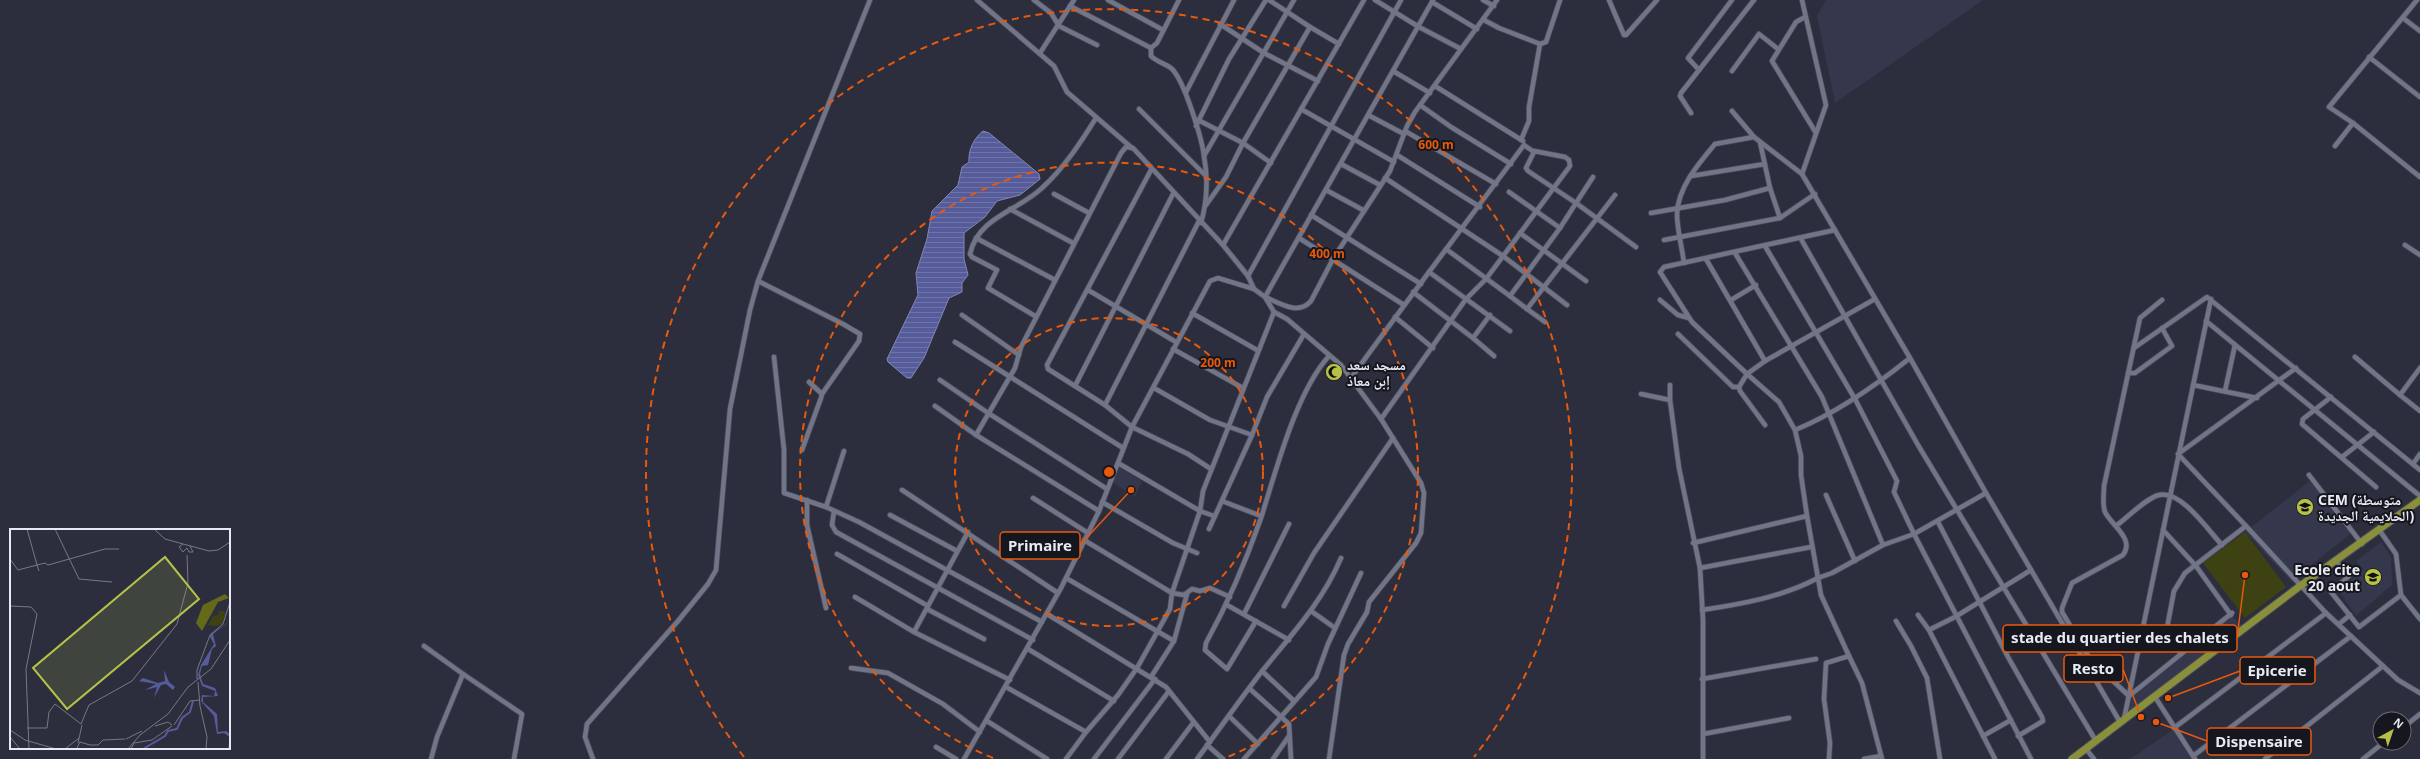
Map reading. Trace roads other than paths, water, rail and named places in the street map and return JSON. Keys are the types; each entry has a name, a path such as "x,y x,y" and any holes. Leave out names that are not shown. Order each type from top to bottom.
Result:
{"main road":[{"path":"2072,759 2300,586 2337,562 2420,500"}],"street":[{"path":"593,759 585,737 587,724 678,621 708,584 716,570 730,409 750,310 758,281 870,0"},
{"path":"977,0 1054,66 1067,92 1132,148 1173,194 1223,244 1248,276 1254,289"},
{"path":"1034,0 1051,13 1059,26 1097,45"},
{"path":"1040,53 1059,26 1074,0"},
{"path":"1108,0 1163,30"},
{"path":"1151,48 1157,43 1179,0"},
{"path":"1186,92 1220,24 1234,0"},
{"path":"1196,126 1228,58 1266,0"},
{"path":"1269,0 1310,28 1339,44"},
{"path":"1204,156 1294,0"},
{"path":"1374,0 1419,27 1461,49"},
{"path":"1248,276 1401,0"},
{"path":"1483,0 1494,6"},
{"path":"965,758 1028,649 1066,578 1099,510 1132,427 1154,388 1172,349 1210,281 1214,278 1254,289 1265,297 1290,308 1307,305 1363,210 1385,178 1394,162 1405,132 1420,105 1484,20 1497,0"},
{"path":"1484,20 1499,28 1540,44 1546,42 1560,0"},
{"path":"1609,0 1618,23 1626,35 1658,0"},
{"path":"1699,70 1688,58 1732,0"},
{"path":"1691,113 1680,95 1754,0"},
{"path":"1802,0 1826,105 1802,174"},
{"path":"2417,0 2329,107 2353,123 2420,177"},
{"path":"1223,244 1272,163 1362,1"},
{"path":"1265,297 1419,27 1432,1 1477,29"},
{"path":"1070,6 1151,48"},
{"path":"1805,17 1796,22 1772,58 1774,64 1816,134"},
{"path":"2403,18 2420,31"},
{"path":"1220,24 1264,53 1318,81"},
{"path":"1105,405 1200,222 1206,205 1226,177 1243,143 1310,28"},
{"path":"1732,71 1760,34 1778,49"},
{"path":"1522,140 1529,121 1529,107 1540,44"},
{"path":"1151,48 1151,56 1157,62 1171,68 1186,92 1204,156 1206,205"},
{"path":"2370,57 2420,97"},
{"path":"1393,71 1430,93"},
{"path":"1381,418 1466,300 1486,279 1570,166 1569,160 1565,157 1534,151 1522,140 1435,86"},
{"path":"1420,105 1451,127 1511,164"},
{"path":"1139,109 1205,175"},
{"path":"1301,109 1394,162"},
{"path":"1732,111 1754,137 1802,174 1836,230 1874,299 1910,358 2031,570 2122,720"},
{"path":"1368,114 1405,132 1496,184"},
{"path":"1036,316 988,288 997,270 970,254 976,238 996,217 1043,187 1076,149 1096,118"},
{"path":"1198,120 1218,132 1243,143 1272,163"},
{"path":"2335,146 2353,123"},
{"path":"1684,263 1680,238 1678,208 1691,176 1715,144 1754,137"},
{"path":"1760,142 1770,188 1780,218"},
{"path":"1351,378 1413,292 1480,207 1526,145"},
{"path":"976,435 1015,368 1036,316 1121,153 1126,147 1132,148"},
{"path":"1534,151 1534,156 1526,169 1555,187 1636,247"},
{"path":"1397,155 1480,207"},
{"path":"1341,164 1380,185"},
{"path":"1691,176 1765,164"},
{"path":"1151,170 1047,365 1051,371 1105,405 1132,427 1188,454 1211,469"},
{"path":"1510,296 1560,228 1593,177"},
{"path":"1385,178 1503,256 1567,305"},
{"path":"1651,212 1725,200 1770,188"},
{"path":"1326,190 1363,210"},
{"path":"1509,192 1560,228"},
{"path":"1054,194 1089,213"},
{"path":"1075,386 1173,194"},
{"path":"1664,240 1780,218 1814,194"},
{"path":"1527,308 1563,264 1615,195"},
{"path":"1010,209 1073,243"},
{"path":"1312,214 1420,284"},
{"path":"1836,230 1801,239 1664,267 1660,272 1689,318 1747,374 1779,402 1788,414 1795,430 1801,456 1801,475 1811,547 1821,595 1862,683 1881,757 1864,759"},
{"path":"1520,233 1586,281"},
{"path":"976,238 1055,280"},
{"path":"1298,238 1334,259 1404,305"},
{"path":"1801,239 1883,379 1918,445 2096,742"},
{"path":"2405,244 2420,255"},
{"path":"1765,246 1817,332 1855,399 1897,482 1894,492 1914,534 1955,617 2031,759"},
{"path":"1446,250 1545,322"},
{"path":"1735,253 1792,345 1829,413 1883,545"},
{"path":"1706,259 1765,361"},
{"path":"1430,272 1510,331"},
{"path":"758,281 860,334 859,342 822,394 802,450"},
{"path":"1731,300 1756,285"},
{"path":"1088,290 1176,342"},
{"path":"1413,292 1452,321 1494,356"},
{"path":"1265,297 1274,312 1287,319 1341,365 1381,418 1421,483 1424,493 1421,533 1416,543 1369,602 1359,627 1348,644 1344,655 1328,759"},
{"path":"2134,348 2203,298 2211,299 2420,470"},
{"path":"1739,387 1747,374 1765,361 1874,299"},
{"path":"2122,720 2129,696 2139,649 2211,299"},
{"path":"1660,300 1678,315 1689,318"},
{"path":"2129,696 2085,653 2062,612 2062,608 2072,583 2123,555 2126,551 2126,540 2105,512 2104,494 2140,318 2162,300"},
{"path":"1066,759 1086,732 1114,701 1137,668 1170,609 1172,593 1188,550 1200,511 1203,491 1227,426 1274,312"},
{"path":"1192,313 1258,350"},
{"path":"962,315 1019,355"},
{"path":"1473,338 1490,315"},
{"path":"1395,317 1432,348"},
{"path":"2206,322 2420,496"},
{"path":"2128,373 2135,373 2172,346 2162,328"},
{"path":"1209,529 1252,435 1261,410 1280,372 1304,334"},
{"path":"1678,334 1733,387 1739,387"},
{"path":"954,342 1123,448"},
{"path":"2225,392 2235,345"},
{"path":"1172,349 1243,388"},
{"path":"1256,621 1226,669 1205,648 1227,605 1261,516 1292,426 1311,382 1329,356"},
{"path":"774,357 784,450 783,490 788,495 826,507 947,570 1042,622"},
{"path":"2355,357 2420,411"},
{"path":"1795,430 1816,421 1855,399 1910,358"},
{"path":"2178,454 2257,398 2296,368"},
{"path":"2400,395 2420,368"},
{"path":"940,380 988,413 1107,489"},
{"path":"809,382 822,394"},
{"path":"1670,385 1670,400 1679,468 1693,543 1700,568 1702,610 1702,734 1704,759"},
{"path":"2193,385 2257,398"},
{"path":"1739,387 1740,391 1765,425"},
{"path":"1154,388 1210,420 1252,435"},
{"path":"1641,394 1670,400"},
{"path":"2331,397 2303,419 2302,424 2376,487"},
{"path":"935,406 976,435 1099,510"},
{"path":"2342,457 2374,432"},
{"path":"1284,606 1318,547 1393,438"},
{"path":"826,507 844,451"},
{"path":"2178,454 2326,613 2398,680 2420,693"},
{"path":"2413,464 2420,454"},
{"path":"1118,463 1200,511 1214,516"},
{"path":"2309,475 2362,544"},
{"path":"902,490 968,532 1058,593"},
{"path":"1702,610 1747,604 1794,589 1854,561 1883,545 1914,534 1938,522 1986,493"},
{"path":"2116,526 2151,499 2158,495 2170,494 2182,502 2222,545"},
{"path":"1826,495 1854,561"},
{"path":"1033,498 1088,533"},
{"path":"807,500 807,525 826,608"},
{"path":"1222,500 1261,516"},
{"path":"1102,502 1188,550 1197,553"},
{"path":"834,511 832,524 836,532 937,589 1033,640"},
{"path":"890,515 957,551"},
{"path":"1693,543 1807,516"},
{"path":"1938,522 1980,600 2008,657 2042,717 2043,721 2018,736"},
{"path":"1244,614 1289,524"},
{"path":"2139,649 2155,642 2166,633 2174,591 2185,573 2246,526"},
{"path":"2129,696 2231,614 2196,566 2163,530"},
{"path":"2380,531 2396,554 2400,594 2420,619"},
{"path":"914,632 968,532"},
{"path":"1084,540 1172,593 1187,594"},
{"path":"1700,568 1811,547"},
{"path":"837,554 984,639"},
{"path":"1197,759 1262,671 1289,640 1334,573 1341,558"},
{"path":"2337,562 2348,576 2331,592 2359,628 2400,594"},
{"path":"1929,630 1955,617 2003,585 2031,570"},
{"path":"1244,759 1316,678 1335,628 1361,573"},
{"path":"1066,578 1159,630 1174,641"},
{"path":"1094,759 1153,678 1174,641 1187,594 1192,589 1200,591 1210,588 1230,597"},
{"path":"854,597 914,632 1010,680"},
{"path":"1227,605 1289,640"},
{"path":"1310,610 1335,628"},
{"path":"2174,728 2326,613"},
{"path":"1047,614 1153,678 1169,691 1208,743 1223,759"},
{"path":"1918,615 1929,630 1994,759"},
{"path":"2339,624 2350,615"},
{"path":"1896,621 1927,678 1940,759"},
{"path":"2166,633 2181,654"},
{"path":"2155,697 2194,758 2351,636"},
{"path":"424,646 522,714 514,759"},
{"path":"1028,649 1114,701"},
{"path":"1829,759 1830,743 1824,699 1826,663 1849,656"},
{"path":"1702,679 1816,659"},
{"path":"2265,759 2383,666"},
{"path":"851,668 888,673 943,704 980,732"},
{"path":"1262,671 1294,701"},
{"path":"431,759 437,737 463,674"},
{"path":"1006,688 1086,732"},
{"path":"1250,689 1282,716 1289,724 1291,759"},
{"path":"1118,759 1169,691"},
{"path":"1229,716 1258,744"},
{"path":"1702,734 1788,718"},
{"path":"1983,736 2011,720"},
{"path":"987,721 1047,759"},
{"path":"1166,759 1193,723"},
{"path":"1273,759 1290,734"},
{"path":"936,747 956,759"},
{"path":"2086,749 2094,759"},
{"path":"2364,759 2374,751"}],"water":[{"path":"983,131 989,133 1039,174 1040,179 1020,195 997,201 985,217 964,233 964,259 968,275 962,283 962,292 949,298 924,358 911,378 907,378 888,362 887,359 918,295 916,273 927,239 932,211 958,185 962,167 969,162 972,145"}],"place":[{"name":"مسجد سعد إبن معاذ","path":"1334,372"},
{"name":"Primaire","path":"1131,490"},
{"name":"CEM (متوسطة الحلايمية الجديدة)","path":"2305,507"},
{"name":"stade du quartier des chalets","path":"2245,575"},
{"name":"Ecole cite 20 aout","path":"2373,577"},
{"name":"Epicerie","path":"2168,698"},
{"name":"Resto","path":"2141,717"},
{"name":"Dispensaire","path":"2156,722"}]}
